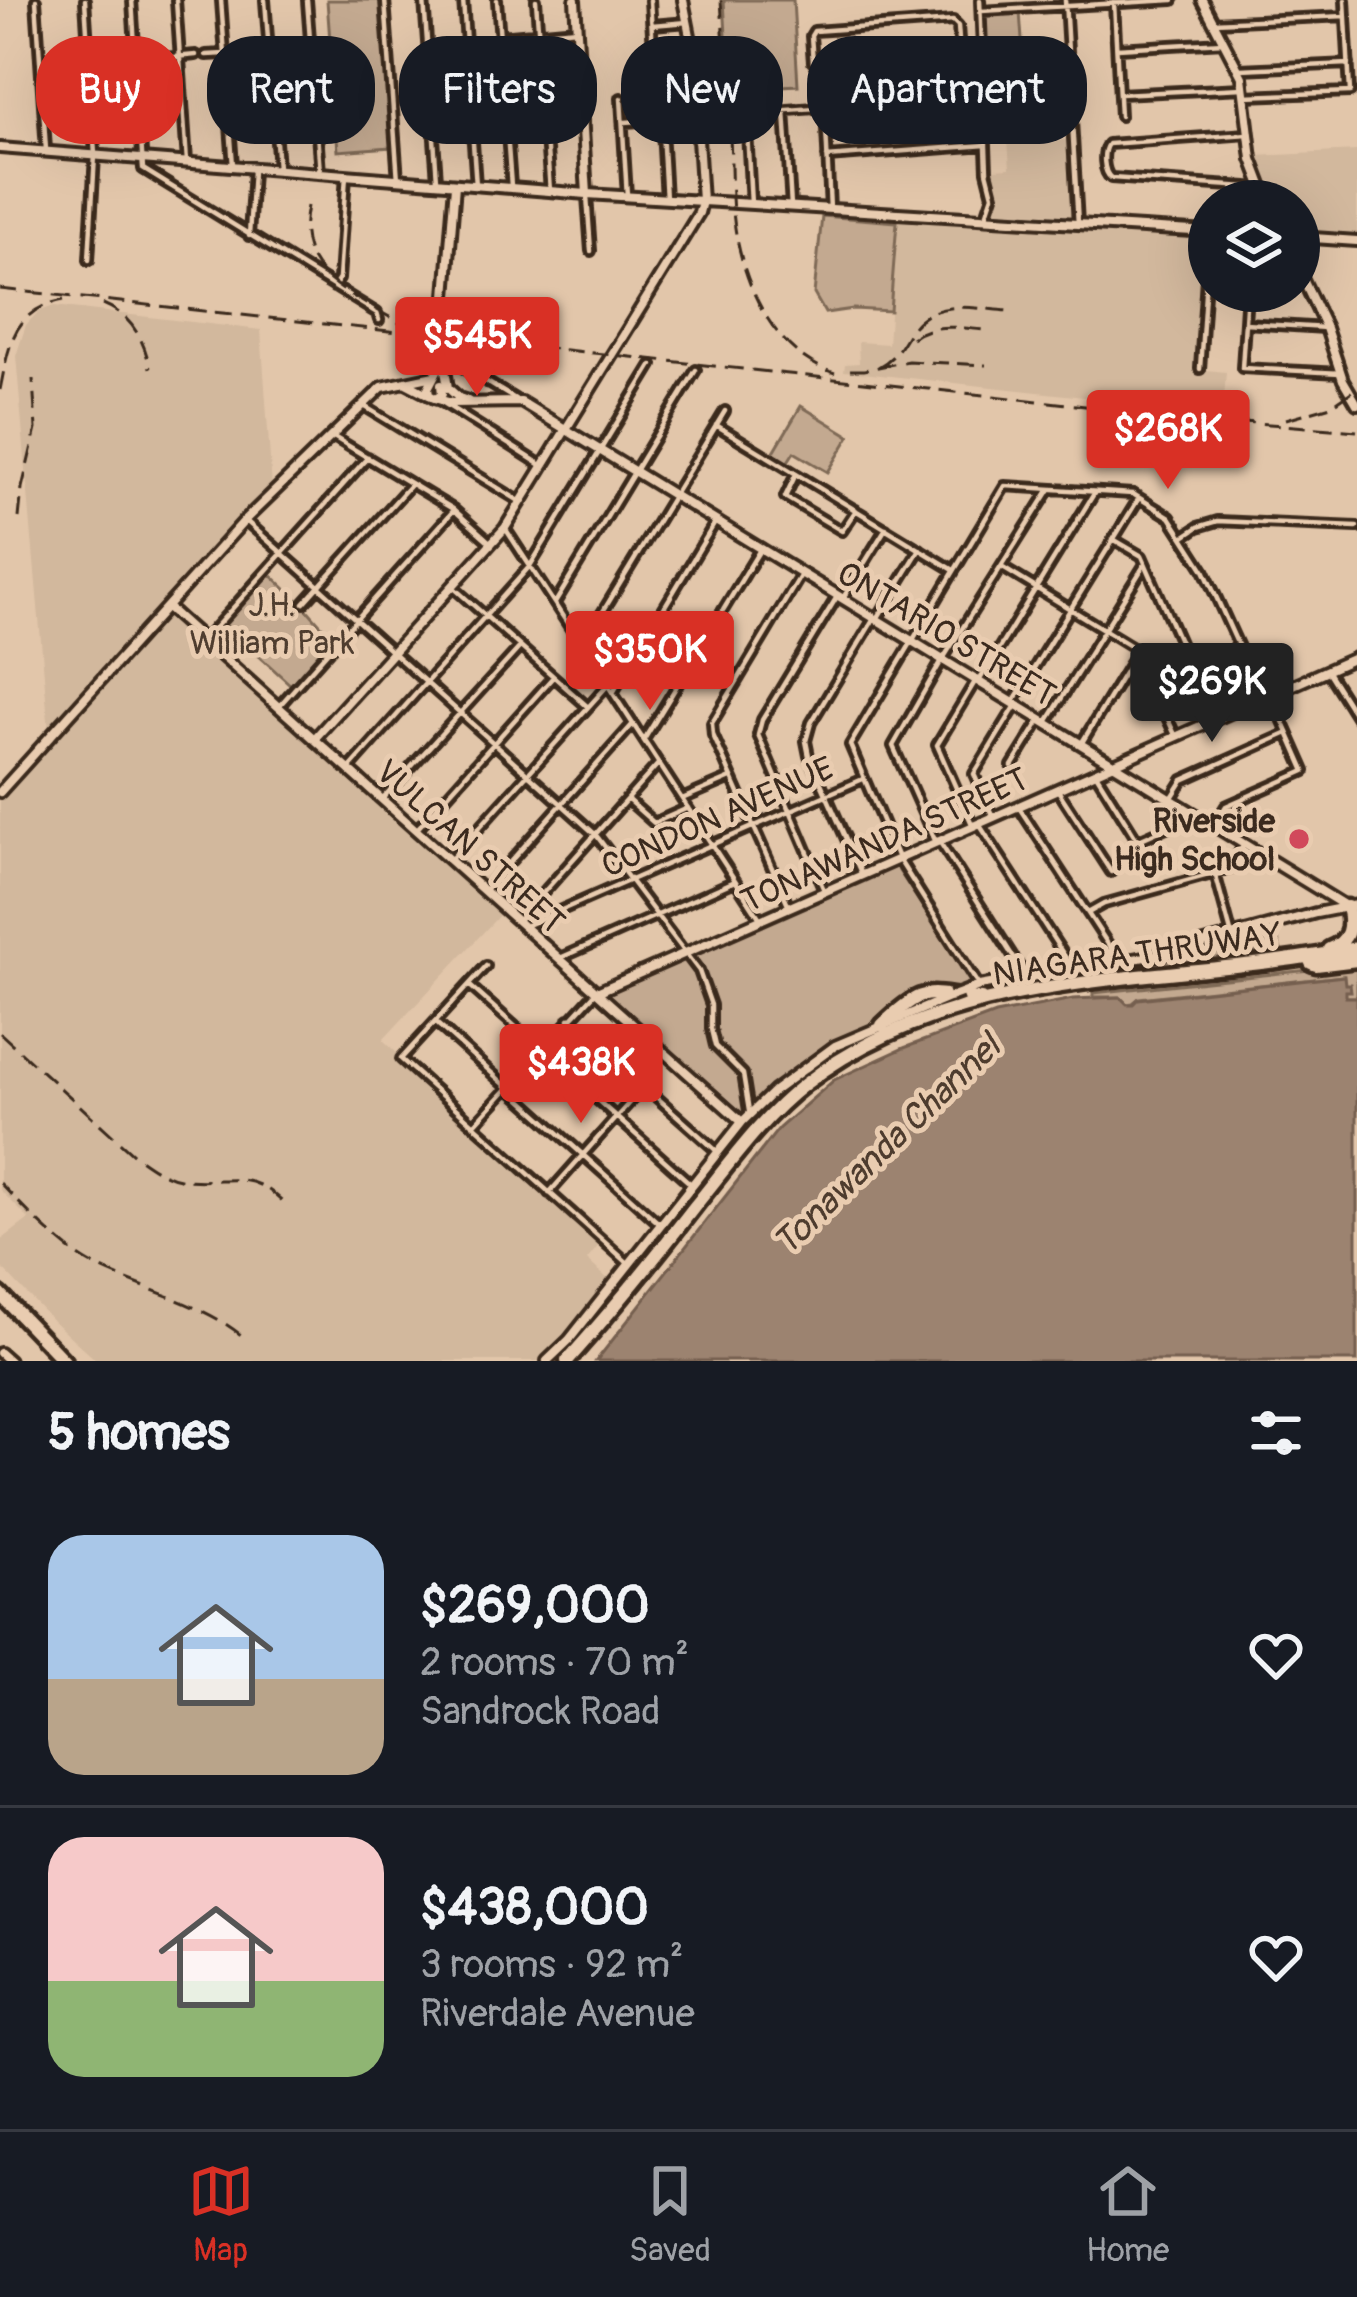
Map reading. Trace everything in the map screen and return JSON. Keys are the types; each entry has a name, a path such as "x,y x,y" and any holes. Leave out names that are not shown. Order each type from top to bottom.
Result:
{"highway":[{"path":"1255,963 1338,945 1349,931 1352,906"},
{"name":"NIAGARA THRUWAY","path":"571,1361 737,1153 803,1085 844,1058 889,1035 994,999 1063,985 1357,954"},
{"name":"NIAGARA THRUWAY","path":"571,1361 770,1125 808,1091 863,1054 935,1023 1009,1003 1357,954"},
{"path":"883,1025 921,994 994,999"},
{"path":"0,1294 64,1361"},
{"path":"0,1303 54,1361"}],"street":[{"path":"36,0 46,151"},
{"path":"86,0 88,36"},
{"path":"132,0 134,36"},
{"path":"176,0 179,36"},
{"path":"221,0 224,36"},
{"path":"266,0 268,36"},
{"path":"307,0 310,36"},
{"path":"385,0 398,180"},
{"path":"424,0 437,183"},
{"path":"463,0 476,186"},
{"path":"497,0 500,36 577,29"},
{"path":"536,0 550,191"},
{"path":"575,0 591,250"},
{"path":"650,0 653,36"},
{"path":"683,0 689,36"},
{"path":"980,0 983,36"},
{"path":"981,11 1173,0"},
{"path":"1202,0 1238,69 1259,180"},
{"path":"1119,94 1350,92 1345,0"},
{"path":"1065,3 1078,224"},
{"path":"1114,3 1120,116"},
{"path":"1214,22 1346,16"},
{"path":"952,21 957,24 960,55 818,66 813,62 811,36 816,31 952,21"},
{"path":"652,25 688,22"},
{"path":"1117,49 1224,42"},
{"path":"183,57 196,55"},
{"path":"1238,69 1349,64"},
{"path":"183,97 188,163"},
{"path":"751,204 746,113 807,109"},
{"path":"785,111 790,206"},
{"path":"1188,183 1108,176 1105,150 1108,144 1248,134"},
{"path":"89,260 94,144"},
{"path":"142,144 147,174 377,314 379,320"},
{"path":"231,144 232,166"},
{"path":"276,144 278,170"},
{"path":"318,144 320,173"},
{"path":"508,144 511,189"},
{"path":"623,144 627,196"},
{"path":"663,144 666,199"},
{"path":"315,739 506,528 690,229 702,201 699,144"},
{"path":"826,144 830,209"},
{"path":"827,157 986,145 993,195 985,219"},
{"path":"0,148 511,189 1188,231"},
{"path":"249,236 253,168"},
{"path":"334,287 346,175"},
{"path":"437,386 455,184"},
{"path":"1320,238 1357,241"},
{"path":"1200,369 1204,312"},
{"path":"1245,312 1242,368 1341,373"},
{"path":"1318,312 1357,404"},
{"path":"1245,323 1326,328"},
{"name":"ONTARIO STREET","path":"454,362 1352,906"},
{"path":"349,769 530,566 652,365"},
{"path":"555,603 696,370"},
{"path":"404,382 437,386 543,466"},
{"path":"0,792 244,520 382,387 404,382 437,386 482,403 520,402"},
{"path":"364,406 521,502"},
{"path":"582,646 725,411"},
{"path":"716,425 954,570"},
{"path":"332,436 454,511 491,543"},
{"path":"205,639 368,457"},
{"path":"796,473 784,495 812,515 842,531 856,511"},
{"path":"304,603 411,484"},
{"path":"979,986 898,859 851,753 852,739 1005,486 1132,494 1170,517 1184,537 1305,771 1226,806 1214,825"},
{"path":"1027,977 937,842 893,746 1050,489"},
{"path":"1073,969 976,825 937,745 1095,492"},
{"path":"993,817 974,774 1139,498"},
{"path":"279,706 454,511"},
{"path":"244,520 596,834 687,952 710,996 715,1046 743,1074 746,1119"},
{"path":"613,693 716,521"},
{"path":"1184,537 1217,521 1357,527"},
{"path":"506,528 760,920"},
{"path":"825,891 760,743 759,729 886,528"},
{"path":"1113,538 1142,556 1214,719"},
{"path":"644,740 761,548"},
{"path":"862,875 807,751 808,728 920,549"},
{"path":"1012,766 1145,564"},
{"path":"1002,567 1137,652 1175,737"},
{"path":"789,907 713,735 713,720 802,573"},
{"path":"452,586 587,707"},
{"name":"VULCAN STREET","path":"167,607 746,1119"},
{"path":"382,799 520,646"},
{"path":"1081,744 1137,652"},
{"name":"TONAWANDA STREET","path":"474,1125 597,992 1357,657"},
{"path":"1327,670 1357,718"},
{"path":"416,829 554,677"},
{"path":"451,860 608,685"},
{"path":"484,890 633,724"},
{"path":"1172,799 1183,780 1288,734"},
{"path":"521,924 659,764"},
{"path":"1095,772 1149,859"},
{"path":"682,799 731,778"},
{"name":"CONDON AVENUE","path":"521,924 862,778"},
{"path":"1057,788 1111,872"},
{"path":"627,799 654,823 688,808"},
{"path":"1018,806 1119,961"},
{"path":"1138,841 1182,821 1190,810"},
{"path":"1088,913 1104,904 1230,868 1244,844"},
{"path":"1215,873 1232,936"},
{"path":"560,958 735,881"},
{"path":"547,1361 746,1119 784,1082 835,1046 979,986 1168,953 1352,906"},
{"path":"486,966 400,1060 629,1264"},
{"path":"469,985 692,1185"},
{"path":"569,1019 718,1153"},
{"path":"435,1022 661,1225"},
{"path":"549,1192 644,1086"},
{"path":"0,1353 9,1361"}],"shaded area":[{"path":"1008,144 1069,144 1073,219 995,214 992,169 1010,168"},
{"path":"1357,151 1357,236 1320,233 1320,180 1265,180 1256,156"},
{"path":"897,217 1188,235 1188,312 1200,312 1196,369 1226,372 1223,412 844,371 845,364 859,363 858,342 888,344"},
{"path":"54,306 261,330 272,488 49,732 16,356 26,325 38,312"},
{"path":"167,607 505,909 383,1040 399,1055 396,1060 599,1245 587,1260 610,1281 539,1361 97,1361 0,1266 0,1241 29,1219 0,1190 0,799"}],"green space":[{"path":"327,0 380,0 391,147 338,151 337,144 375,144 375,36 330,36"},
{"path":"724,0 793,0 798,85 783,86 783,36 726,36"},
{"path":"1020,12 1022,36 986,36 985,14"},
{"path":"822,216 897,222 890,311 825,313 814,294"},
{"path":"801,406 850,436 828,472 794,452 787,463 772,455"},
{"name":"J.H. William Park","path":"269,573 334,640 292,686 224,624"},
{"path":"898,864 972,982 838,1040 777,1083 744,1115 607,996 608,991"},
{"path":"1274,927 1281,950 968,994 1168,956"},
{"path":"1357,965 1357,997 1346,997 1343,976 1139,998 1127,1004 1120,997 1093,997 1093,993"}],"water":[{"name":"Tonawanda Channel","path":"1344,976 1351,991 1346,991 1346,997 1357,997 1357,1361 596,1361 779,1128 834,1080 995,1014 1073,999 1120,997 1133,1004 1138,999"}],"railway":[{"path":"721,0 733,214 742,260 758,301 781,337 797,352 835,373"},
{"path":"307,206 308,250 317,267 345,292 414,328"},
{"path":"0,289 1206,419 1357,431"},
{"path":"0,390 10,345 23,321 64,300"},
{"path":"103,304 135,329 150,368"},
{"path":"878,367 930,313 955,307 1010,311"},
{"path":"912,338 938,328 984,330"},
{"path":"850,370 908,361 986,365"},
{"path":"19,518 36,429 33,379"},
{"path":"1286,419 1331,406 1357,388"},
{"path":"0,1033 134,1155 165,1175 251,1182 288,1206"},
{"path":"0,1183 79,1256 208,1314 241,1335"}],"place":[{"name":"Riverside High School","path":"1299,839"}]}
